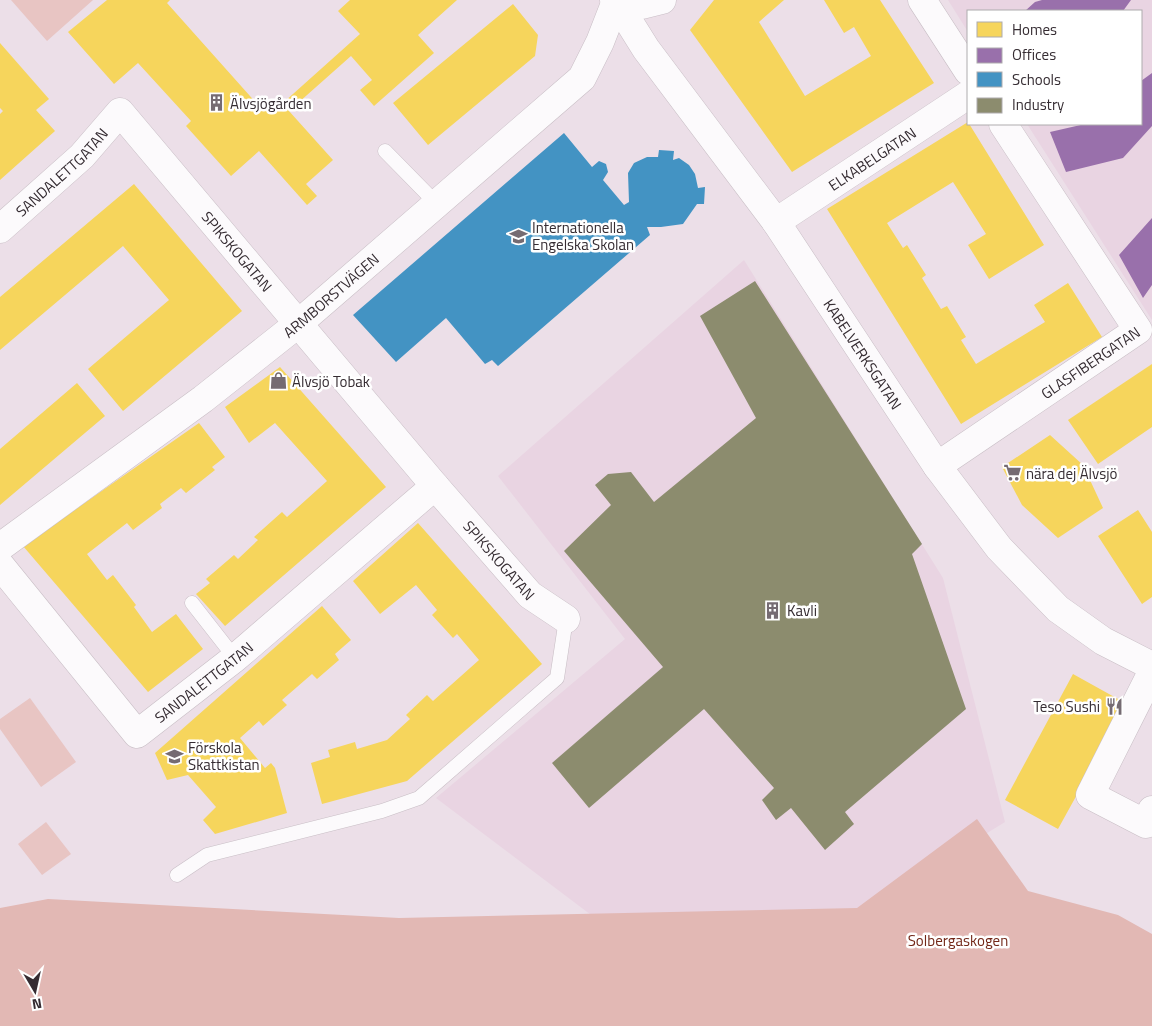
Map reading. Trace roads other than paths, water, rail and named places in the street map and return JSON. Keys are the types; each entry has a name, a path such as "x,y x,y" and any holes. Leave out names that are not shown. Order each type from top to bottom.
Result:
{"street":[{"path":"615,0 642,5 662,0"},
{"name":"ARMBORSTVÄGEN","path":"0,547 203,399 299,323 438,205 582,78 600,42 615,0"},
{"name":"KABELVERKSGATAN","path":"615,0 646,49 776,222 937,466 999,548 1058,609 1103,641 1152,666"},
{"path":"922,0 967,68"},
{"name":"ELKABELGATAN","path":"776,222 967,96"},
{"name":"SANDALETTGATAN","path":"0,229 82,156 120,112"},
{"name":"SPIKSKOGATAN","path":"120,112 435,486 530,595 566,619"},
{"name":"GLASFIBERGATAN","path":"937,466 1138,330 1004,125"},
{"name":"SANDALETTGATAN","path":"0,565 137,734 235,658 435,486"},
{"path":"1152,672 1090,794 1146,824 1152,810"}],"lane":[{"path":"385,151 438,205"},
{"path":"192,603 235,658"},
{"name":"SPIKSKOGATAN","path":"177,874 207,855 382,810 419,798 557,678 566,619"}],"place":[{"name":"Älvsjögården","path":"216,103"},
{"name":"Internationella Engelska Skolan","path":"518,236"},
{"name":"Älvsjö Tobak","path":"278,381"},
{"name":"nära dej Älvsjö","path":"1012,473"},
{"name":"Kavli","path":"773,610"},
{"name":"Teso Sushi","path":"1114,706"},
{"name":"Förskola Skattkistan","path":"174,756"}],"park label":[{"name":"Solbergaskogen","path":"958,940"}]}
